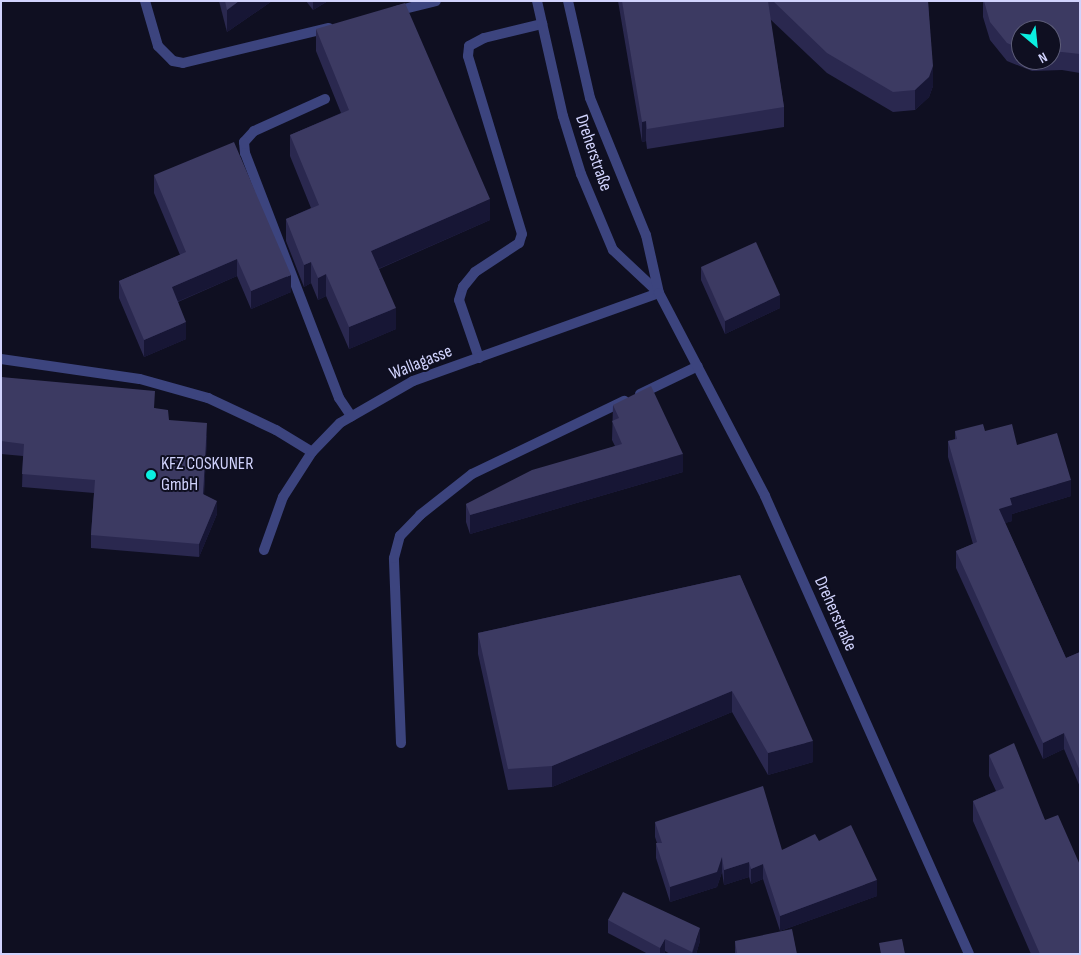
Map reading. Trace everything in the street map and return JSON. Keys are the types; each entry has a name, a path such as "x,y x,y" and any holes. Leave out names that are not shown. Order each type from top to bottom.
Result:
{"street":[{"path":"145,1 158,46 173,61 183,63 341,25"},
{"path":"389,13 436,1"},
{"name":"Dreherstraße","path":"537,1 562,116 581,174 613,250 660,293"},
{"name":"Dreherstraße","path":"568,1 590,98 646,235 660,293 765,496 969,954"},
{"path":"479,358 459,300 463,287 475,272 519,243 522,234 468,56 469,46 484,38 542,24"},
{"path":"325,99 254,131 244,142 245,153 339,398 351,416"},
{"name":"Wallagasse","path":"264,550 282,497 312,452 340,423 413,381 660,293"},
{"path":"1,359 140,379 208,398 276,430 312,452"},
{"path":"401,744 394,558 400,536 420,515 472,474 698,366"}],"building":[{"path":"225,1 239,1 227,10"},
{"path":"622,1 768,1 784,107 647,129 646,121 642,122"},
{"path":"773,1 928,1 933,66 929,77 915,90 893,92 827,53"},
{"path":"984,1 1080,1 1080,54 1061,52 1061,20 1011,20 1011,45 1007,43 990,22"},
{"path":"405,3 490,199 371,251 396,308 349,327 326,274 318,278 311,262 304,265 286,219 319,205 290,135 349,110 316,29"},
{"path":"234,142 291,275 251,291 237,259 172,287 186,322 144,340 119,281 186,252 154,175"},
{"path":"756,242 780,295 725,321 701,267"},
{"name":"KFZ COSKUNER GmbH","path":"1,377 155,391 154,408 168,410 169,420 207,423 203,494 217,501 199,544 91,535 95,480 22,474 24,444 1,441"},
{"path":"651,386 683,454 470,515 466,504 532,470 622,444 612,421 619,418 613,405"},
{"path":"983,424 985,431 1012,424 1017,445 1057,433 1071,480 1010,498 1012,505 999,509 1066,658 1080,652 1080,771 1064,733 1043,743 956,551 977,542 948,441 957,439 955,431"},
{"path":"740,575 813,741 768,753 732,691 552,766 508,769 478,633"},
{"path":"1014,743 1045,820 1058,815 1080,865 1080,954 1040,954 973,801 1004,788 989,755"},
{"path":"763,786 782,850 815,834 819,841 851,825 877,880 780,916 763,864 751,869 749,862 724,870 722,857 717,872 670,887 656,843 662,843 655,822"},
{"path":"623,892 700,928 692,952 665,939 660,948 608,920"},
{"path":"792,929 797,954 737,954 735,941"},
{"path":"902,939 905,954 881,954 879,943"}],"place":[{"name":"KFZ COSKUNER GmbH","path":"151,475"}]}
